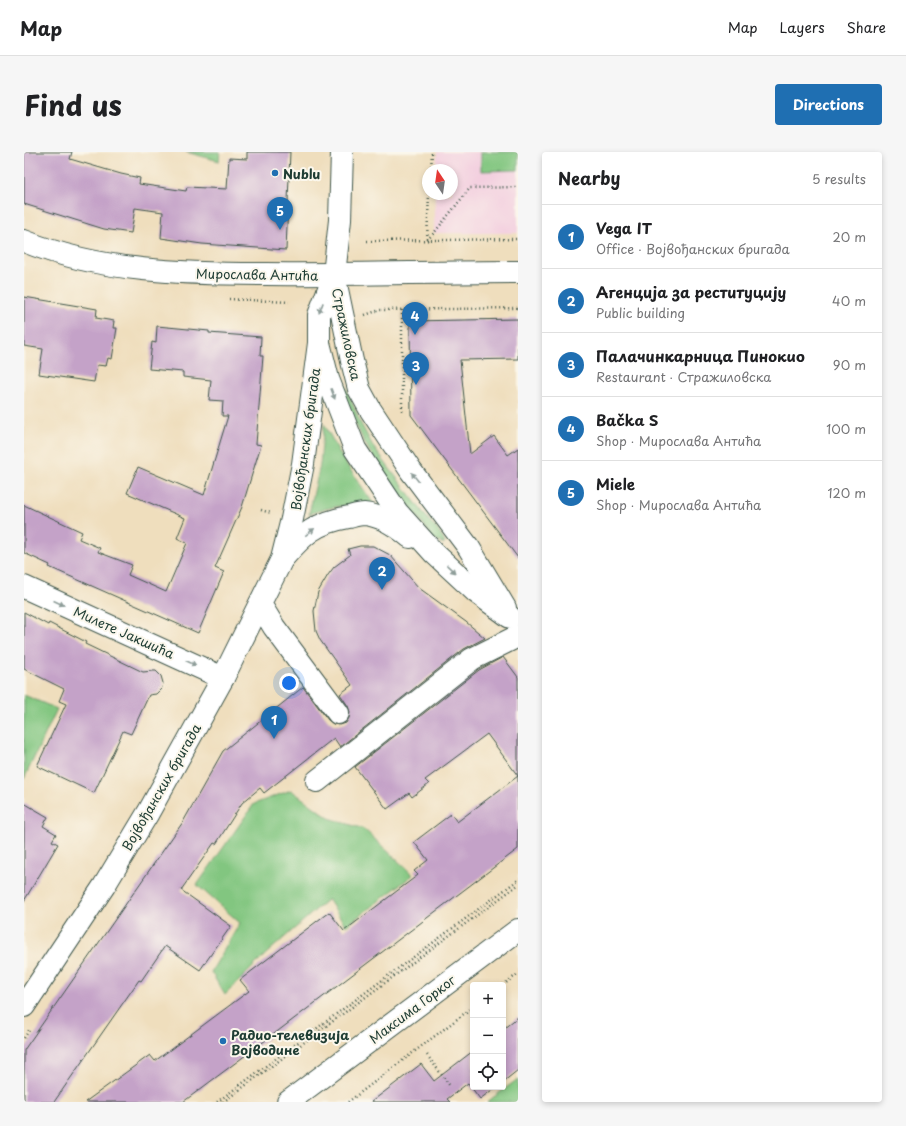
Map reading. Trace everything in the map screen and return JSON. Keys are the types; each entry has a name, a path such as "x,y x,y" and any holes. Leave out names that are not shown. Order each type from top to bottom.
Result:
{"street":[{"path":"334,275 340,220 342,152"},
{"name":"Мирослава Антића","path":"24,241 40,248 89,260 164,271 224,275 518,272"},
{"name":"Стражиловска","path":"334,275 319,315 319,343 328,379 355,449 397,512 434,553 515,626"},
{"name":"Стражиловска","path":"334,275 359,389 370,409 410,471 469,548 515,626"},
{"name":"Војвођанских бригада","path":"24,1006 104,886 148,814 223,678 282,559 304,464 319,343"},
{"name":"Војвођанских бригада","path":"282,559 299,540 314,528 325,522 364,514 384,520 434,553"},
{"name":"Милете Јакшића","path":"24,587 223,678"},
{"path":"260,604 274,627 338,712"},
{"path":"317,781 515,626"},
{"name":"Максима Горког","path":"288,1102 518,930"}],"path":[{"path":"431,164 432,152"},
{"path":"427,240 470,188 518,187"},
{"path":"427,240 429,200"},
{"path":"367,241 518,240"},
{"path":"366,321 365,315 380,310 518,308"},
{"path":"399,409 402,415 402,310"},
{"path":"217,1102 518,880"},
{"path":"223,1102 518,885"},
{"path":"506,983 518,974"},
{"path":"348,1102 470,1009"},
{"path":"24,1038 32,1026"},
{"path":"427,1055 450,1086"}],"shaded area":[{"path":"437,152 518,152 518,233 434,233 435,200 458,200 458,164 436,164"}],"green space":[{"path":"186,152 220,152 219,161"},
{"path":"481,152 518,152 518,170 481,171"},
{"path":"332,361 335,361 361,424 374,448 440,533 445,543 444,544 434,539 370,452 354,419"},
{"path":"324,424 343,459 375,506 341,506 309,514 320,465"},
{"path":"24,695 57,709 24,779"},
{"path":"291,790 329,818 364,829 413,875 346,926 328,899 267,953 225,995 211,972 240,923 197,885 254,804"},
{"path":"518,1079 518,1102 487,1102 503,1090 506,1090 506,1088"}],"building":[{"path":"24,152 72,152 70,159 140,178 139,184 186,191 187,187 227,189 229,158 247,159 247,152 290,152 286,250 202,244 161,238 163,212 135,208 131,233 104,229 24,204"},
{"path":"24,297 97,309 96,318 114,321 113,328 117,328 112,359 108,358 106,366 97,365 94,382 39,374 43,349 24,346"},
{"path":"518,319 518,359 460,360 470,454 494,436 508,455 518,448 518,558 411,415 410,321"},
{"path":"157,326 209,331 209,333 261,337 260,356 263,356 256,444 261,445 242,507 215,568 224,572 198,633 49,567 50,565 24,553 24,505 82,532 79,539 100,548 98,552 132,565 128,575 166,592 187,543 177,538 185,518 127,493 138,467 204,495 228,416 222,416 223,401 209,400 211,380 183,377 183,372 149,369 152,342 156,343"},
{"path":"360,546 373,546 390,555 419,588 466,622 485,638 464,649 340,747 334,738 264,793 260,788 242,803 216,844 214,843 181,890 231,926 200,970 165,946 141,981 139,980 54,1102 24,1102 24,1050 183,822 223,751 303,687 328,720 333,724 340,725 346,723 350,712 340,694 352,685 320,640 316,631 314,611 318,592 328,575 334,567 350,555 348,549"},
{"path":"24,612 48,625 49,623 86,642 85,644 143,672 156,671 161,676 163,683 162,688 156,694 149,695 131,734 123,731 94,793 37,766 66,704 59,701 64,689 24,669"},
{"path":"503,657 518,677 518,776 487,734 425,780 429,784 412,797 409,793 387,809 355,767 479,670"},
{"path":"518,776 518,849 278,1031 183,1102 85,1102 150,1055 155,1061 249,991 240,980 329,912 344,931 418,875 414,871 428,860 414,842 451,814 457,822"},
{"path":"24,803 48,817 43,826 56,834 52,841 58,844 24,901"},
{"path":"518,1017 518,1070 506,1080 506,1054 506,1027"},
{"path":"470,1053 470,1086 468,1083 447,1099 450,1102 371,1102 421,1064 434,1081"},
{"path":"473,1090 492,1090 480,1099"}],"place":[{"name":"Nublu","path":"275,173"},
{"name":"Miele","path":"280,230"},
{"name":"Bačka S","path":"415,335"},
{"name":"Палачинкарница Пинокио","path":"416,385"},
{"name":"Агенција за реституцију","path":"382,590"},
{"name":"Vega IT","path":"274,739"},
{"name":"Радио-телевизија Војводине","path":"223,1041"}]}
